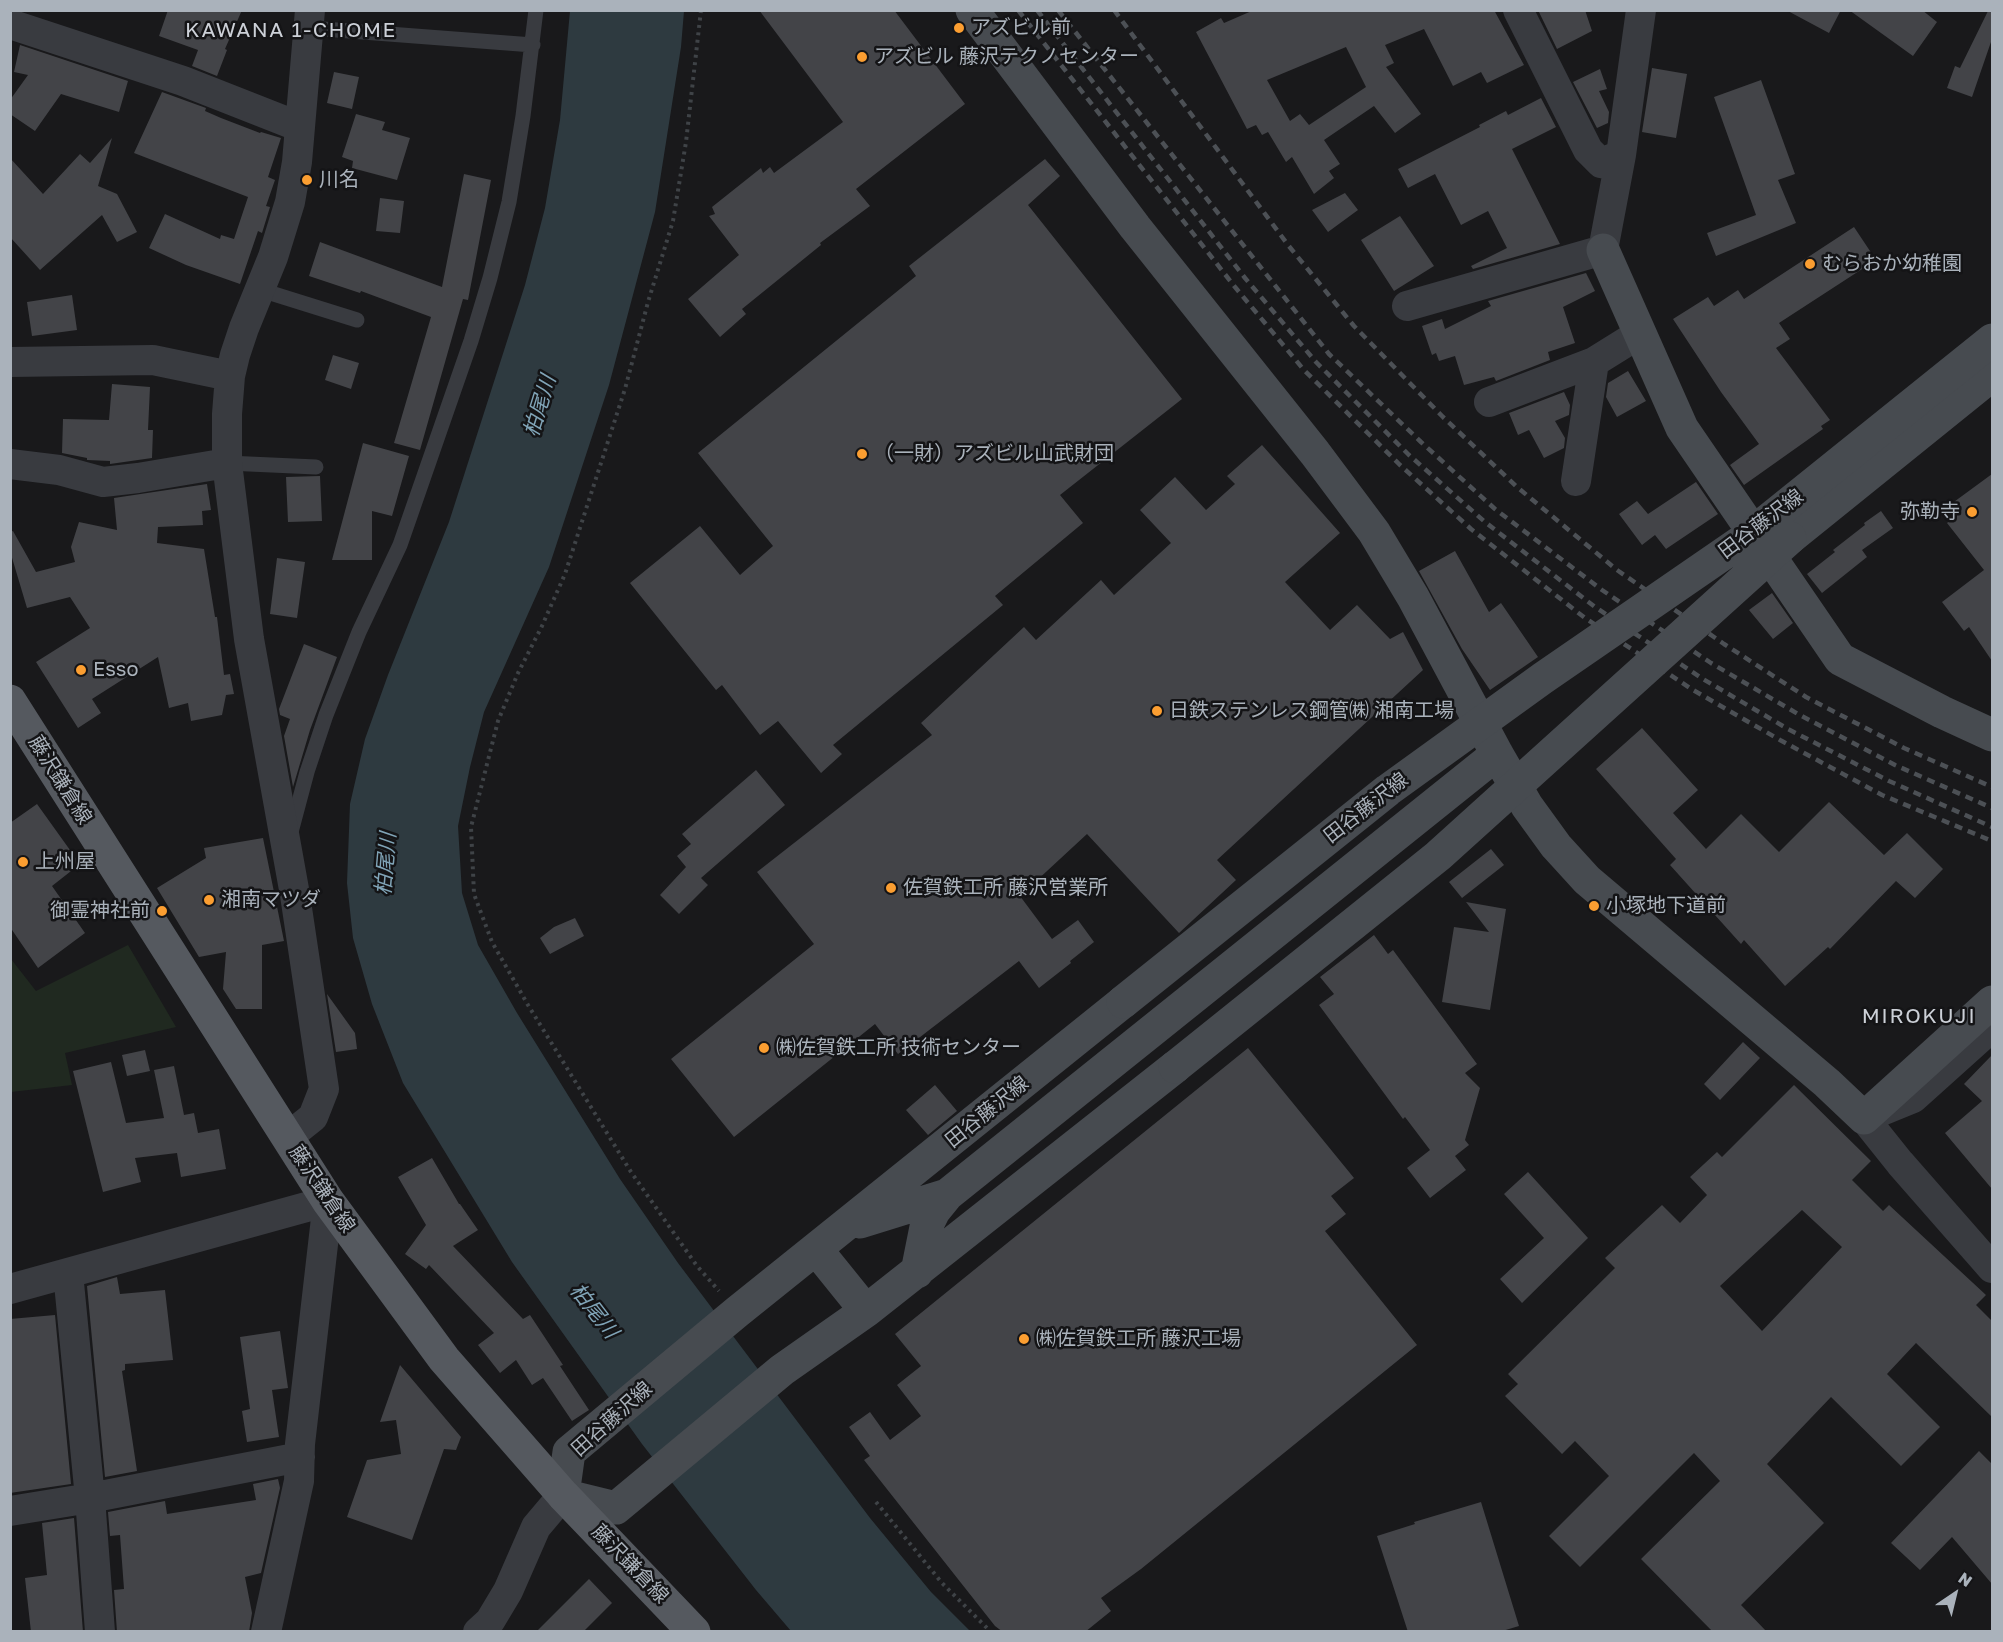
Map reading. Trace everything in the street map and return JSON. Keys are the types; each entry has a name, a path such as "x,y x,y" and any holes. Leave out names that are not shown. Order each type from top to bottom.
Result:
{"main road":[{"path":"972,10 1135,227 1315,453 1374,532 1413,597 1527,806 1556,846 1587,880 1827,1083 1864,1118 1992,1002"},
{"path":"1603,250 1682,428 1840,659 1992,735"},
{"name":"田谷藤沢線","path":"1992,340 1742,541 1543,678 1388,790 737,1312 569,1452 563,1495 616,1508 782,1370 917,1272 1438,856 1790,538 1992,375"},
{"name":"藤沢鎌倉線","path":"10,701 328,1201 444,1359 563,1495 694,1632"},
{"path":"917,1272 926,1227 934,1210 947,1195 1497,754"},
{"path":"844,1227 947,1195"},
{"path":"816,1249 866,1311"}],"street":[{"path":"1518,10 1588,150 1601,163 1621,155"},
{"path":"1407,306 1603,250 1621,155 1641,10"},
{"path":"288,1137 313,1117 324,1089 287,849 249,639 227,463 227,414 230,376 244,328 261,290 290,202 297,162 310,19"},
{"path":"17,20 300,127"},
{"path":"1489,402 1594,362 1639,334"},
{"path":"10,362 153,360 230,376"},
{"path":"1576,481 1594,362"},
{"path":"10,465 59,470 103,482 227,463"},
{"path":"1992,1027 1913,1098 1864,1118 1900,1163 1992,1268"},
{"path":"10,1288 328,1201 299,1481 266,1632"},
{"path":"68,1273 90,1498 100,1632"},
{"path":"10,1511 90,1498 300,1457"},
{"path":"478,1632 490,1621 508,1591 536,1527 563,1495"}],"lane":[{"path":"287,849 307,772 326,715 359,632 400,545 490,278 509,202 524,116 536,10"},
{"path":"310,19 533,45"},
{"path":"261,290 357,320"},
{"path":"227,463 316,467"}],"path":[{"path":"700,10 686,142 673,221 625,389 565,574 498,721 471,826 474,894 492,942 631,1172 697,1266 737,1312"},
{"path":"876,1502 942,1583 991,1632"}],"shaded area":[{"path":"128,945 176,1027 65,1053 72,1085 11,1092 11,959 36,991"}],"water":[{"name":"柏尾川","path":"570,11 684,11 681,47 655,212 609,385 549,567 484,712 458,826 462,893 478,945 517,1013 620,1179 678,1263 870,1518 931,1592 970,1631 791,1631 756,1590 642,1444 512,1262 403,1083 372,1004 353,938 347,883 350,804 365,739 449,522 525,285 545,208 560,120"}],"building":[{"path":"168,10 242,10 225,49 227,50 217,76 192,66 198,50 159,36"},
{"path":"759,10 894,10 965,104 856,189 870,206 820,243 821,245 742,309 746,314 720,337 688,299 739,255 709,216 715,214 712,207 761,168 763,173 770,167 774,173 843,122"},
{"path":"1254,10 1494,10 1524,65 1487,83 1481,72 1453,86 1424,29 1385,45 1394,63 1386,67 1421,114 1395,133 1374,106 1324,140 1340,164 1329,171 1334,178 1314,194 1292,157 1286,162 1268,132 1262,135 1256,125 1247,129 1196,32 1221,18 1224,23","holes":["1346,47 1366,87 1309,125 1300,114 1290,121 1267,80"]},
{"path":"1538,10 1585,10 1592,31 1557,49"},
{"path":"1786,10 1841,10 1829,33"},
{"path":"1849,10 1922,10 1937,22 1913,56"},
{"path":"1988,11 1992,12 1992,39 1972,97 1947,88 1955,66 1960,68"},
{"path":"20,45 128,81 119,112 61,94 35,131 10,114 10,100 28,75 14,72"},
{"path":"1652,68 1687,74 1676,138 1642,132"},
{"path":"1600,69 1607,89 1599,91 1609,112 1608,123 1597,128 1573,82"},
{"path":"334,72 359,77 352,109 327,103"},
{"path":"1761,80 1795,174 1778,180 1796,223 1716,256 1707,233 1756,215 1714,97"},
{"path":"162,92 206,108 205,111 221,118 260,133 281,138 268,177 275,180 266,206 270,207 262,233 258,231 240,284 186,265 149,248 165,214 220,239 221,235 234,239 248,197 134,153"},
{"path":"1541,98 1556,127 1512,149 1560,244 1473,269 1471,266 1507,248 1488,211 1461,225 1435,174 1408,188 1398,169 1506,111 1508,115"},
{"path":"356,114 385,122 382,130 410,138 397,180 352,168 353,161 342,157"},
{"path":"112,138 98,186 117,194 137,232 117,242 102,215 40,270 10,237 10,158 43,194 80,154 90,163"},
{"path":"1045,159 1060,176 1028,205 1182,399 1060,495 1083,523 995,596 1003,605 833,745 842,754 821,773 778,721 760,735 722,685 716,690 630,583 700,526 740,575 773,546 698,453 916,276 909,266"},
{"path":"464,174 491,180 468,300 463,299 420,450 394,443 431,317 361,291 360,293 309,276 320,242 442,287"},
{"path":"1345,193 1358,210 1328,232 1312,210"},
{"path":"380,198 404,201 400,233 376,231"},
{"path":"1400,216 1434,266 1394,291 1361,240"},
{"path":"1854,227 1876,260 1779,323 1790,339 1776,348 1830,420 1821,426 1823,429 1744,485 1730,465 1759,444 1721,392 1673,319 1708,297 1714,306 1738,290 1744,299"},
{"path":"1586,273 1595,291 1563,307 1575,343 1548,352 1550,360 1496,381 1494,377 1464,385 1455,356 1439,361 1436,353 1432,355 1422,326 1442,319 1445,329 1491,306 1488,301"},
{"path":"72,295 77,330 32,336 27,302"},
{"path":"333,355 359,363 351,389 325,380"},
{"path":"1628,371 1646,401 1617,417 1606,397 1608,383"},
{"path":"112,384 150,387 148,430 153,430 152,458 110,464 110,461 87,460 87,458 62,453 63,419 109,420"},
{"path":"1564,392 1570,405 1569,415 1555,421 1565,438 1564,448 1544,458 1529,430 1518,435 1509,413"},
{"path":"363,443 409,456 392,516 372,511 372,560 332,560"},
{"path":"1262,445 1340,533 1285,582 1330,630 1357,605 1390,639 1403,632 1423,670 1217,860 1236,880 1179,933 1087,834 1020,896 1052,939 1078,920 1094,942 1070,961 1071,963 1039,988 1019,961 898,1054 875,1024 734,1137 671,1059 814,944 757,872 932,735 921,723 1024,627 1036,640 1101,580 1114,595 1171,543 1140,510 1175,477 1206,510 1235,484 1227,476"},
{"path":"1992,474 1992,661 1969,627 1964,631 1942,602 1984,570 1947,523 1954,517 1947,507"},
{"path":"320,476 322,521 288,522 286,477"},
{"path":"1696,482 1718,514 1666,549 1655,535 1642,545 1619,514 1637,501 1648,514"},
{"path":"207,484 211,510 202,511 203,525 158,527 157,543 204,549 215,617 217,617 224,675 230,674 234,694 226,695 222,715 191,721 188,703 169,708 158,657 92,699 101,713 78,728 36,662 90,628 70,597 27,608 10,551 10,532 13,531 36,572 75,562 71,547 79,522 117,530 114,498"},
{"path":"1881,511 1893,528 1862,550 1867,557 1822,593 1807,574 1835,552 1833,550 1865,525 1864,523"},
{"path":"1455,551 1489,612 1501,603 1538,657 1490,690 1462,649 1419,571"},
{"path":"277,558 305,562 297,618 270,614"},
{"path":"1772,593 1793,623 1773,639 1749,610"},
{"path":"304,644 337,657 310,730 293,787 284,736 290,719 280,715 279,709"},
{"path":"1642,728 1698,790 1673,813 1706,849 1741,814 1779,852 1829,802 1884,855 1907,833 1943,869 1915,898 1896,881 1830,949 1828,947 1785,986 1744,940 1741,944 1670,865 1676,859 1596,769"},
{"path":"756,770 785,805 701,878 708,885 679,914 660,895 686,867 677,856 691,844 682,834"},
{"path":"37,804 80,864 52,886 85,933 38,968 10,927 10,823"},
{"path":"263,838 284,941 262,945 262,1009 236,1009 223,989 226,952 199,957 157,888 206,858 204,848"},
{"path":"1491,849 1504,865 1462,898 1449,882"},
{"path":"1466,902 1506,909 1490,1010 1442,1002 1454,927 1489,932"},
{"path":"575,918 584,936 550,954 540,938 554,927"},
{"path":"1374,935 1388,954 1393,950 1477,1064 1465,1073 1480,1088 1465,1140 1469,1145 1455,1156 1466,1170 1430,1198 1407,1168 1430,1150 1405,1117 1403,1119 1319,1005 1334,994 1320,977"},
{"path":"327,994 355,1033 357,1049 336,1052"},
{"path":"1743,1042 1760,1058 1720,1100 1704,1084"},
{"name":"㈱佐賀鉄工所 藤沢工場","path":"1248,1048 1354,1178 1331,1196 1346,1214 1325,1231 1417,1345 1141,1569 1101,1598 1111,1611 1085,1632 1003,1632 995,1626 864,1460 870,1456 849,1427 870,1412 890,1440 921,1416 897,1385 921,1366 895,1334"},
{"path":"145,1050 150,1071 127,1076 122,1055"},
{"path":"1992,1055 1992,1189 1945,1133 1982,1101 1964,1084"},
{"path":"111,1062 126,1123 164,1118 154,1070 174,1066 184,1115 194,1113 198,1133 219,1129 226,1169 181,1177 177,1153 135,1158 141,1182 103,1192 73,1071"},
{"path":"935,1085 957,1111 928,1135 906,1110"},
{"path":"1794,1085 1871,1161 1852,1180 1883,1211 1889,1205 1986,1295 1976,1305 1992,1321 1992,1417 1916,1343 1887,1374 1940,1427 1901,1466 1831,1397 1767,1464 1824,1523 1741,1605 1767,1632 1713,1632 1641,1559 1720,1481 1694,1453 1580,1567 1549,1536 1609,1476 1575,1441 1562,1454 1505,1396 1518,1384 1508,1374 1615,1268 1605,1258 1662,1205 1680,1223 1707,1195 1690,1177 1717,1152 1722,1157","holes":["1802,1210 1842,1247 1762,1331 1720,1286"]},
{"path":"432,1158 459,1204 478,1230 453,1246 523,1319 530,1315 589,1410 572,1421 543,1378 532,1385 516,1360 500,1373 478,1345 494,1333 429,1265 426,1269 405,1254 426,1225 398,1177"},
{"path":"1528,1172 1588,1238 1522,1303 1500,1279 1544,1238 1504,1194"},
{"path":"117,1277 120,1294 165,1290 173,1360 125,1364 125,1370 122,1371 137,1471 105,1477 87,1286"},
{"path":"55,1315 71,1484 10,1493 10,1319"},
{"path":"280,1331 288,1388 272,1390 279,1437 247,1442 242,1411 250,1409 240,1337"},
{"path":"400,1365 461,1437 456,1450 444,1449 412,1540 347,1517 367,1460 401,1454 396,1420 380,1422"},
{"path":"1979,1451 1992,1464 1992,1584 1952,1537 1920,1570 1891,1543"},
{"path":"278,1479 280,1488 261,1573 245,1577 252,1613 249,1632 117,1632 114,1590 124,1589 120,1535 110,1536 108,1512 165,1501 167,1514 256,1500 253,1484"},
{"path":"1481,1502 1519,1626 1499,1632 1408,1632 1377,1536 1415,1524 1414,1522"},
{"path":"74,1518 83,1632 31,1632 25,1578 47,1575 42,1523"},
{"path":"589,1579 612,1603 583,1632 536,1632"}],"railway":[{"path":"1018,10 1235,287 1304,370 1400,465 1471,529 1585,618 1693,690 1882,795 1992,841"},
{"path":"1037,10 1245,278 1316,362 1409,455 1485,522 1595,607 1703,679 1788,729 1889,781 1992,827"},
{"path":"1058,10 1329,354 1495,509 1602,590 1711,663 1798,714 1895,765 1992,808"},
{"path":"1114,10 1288,245 1354,326 1443,417 1517,487 1617,570 1806,697 1904,748 1992,787"}],"place":[{"name":"アズビル前","path":"959,28"},
{"name":"アズビル 藤沢テクノセンター","path":"862,57"},
{"name":"川名","path":"307,180"},
{"name":"むらおか幼稚園","path":"1810,264"},
{"name":"（一財）アズビル山武財団","path":"862,454"},
{"name":"弥勒寺","path":"1972,512"},
{"name":"Esso","path":"81,670"},
{"name":"日鉄ステンレス鋼管㈱ 湘南工場","path":"1157,711"},
{"name":"上州屋","path":"23,862"},
{"name":"佐賀鉄工所 藤沢営業所","path":"891,888"},
{"name":"湘南マツダ","path":"209,900"},
{"name":"小塚地下道前","path":"1594,906"},
{"name":"御霊神社前","path":"162,911"},
{"name":"㈱佐賀鉄工所 技術センター","path":"764,1048"},
{"name":"㈱佐賀鉄工所 藤沢工場","path":"1024,1339"}],"district":[{"name":"KAWANA 1-CHOME","path":"291,30"},
{"name":"MIROKUJI","path":"1919,1016"}]}
